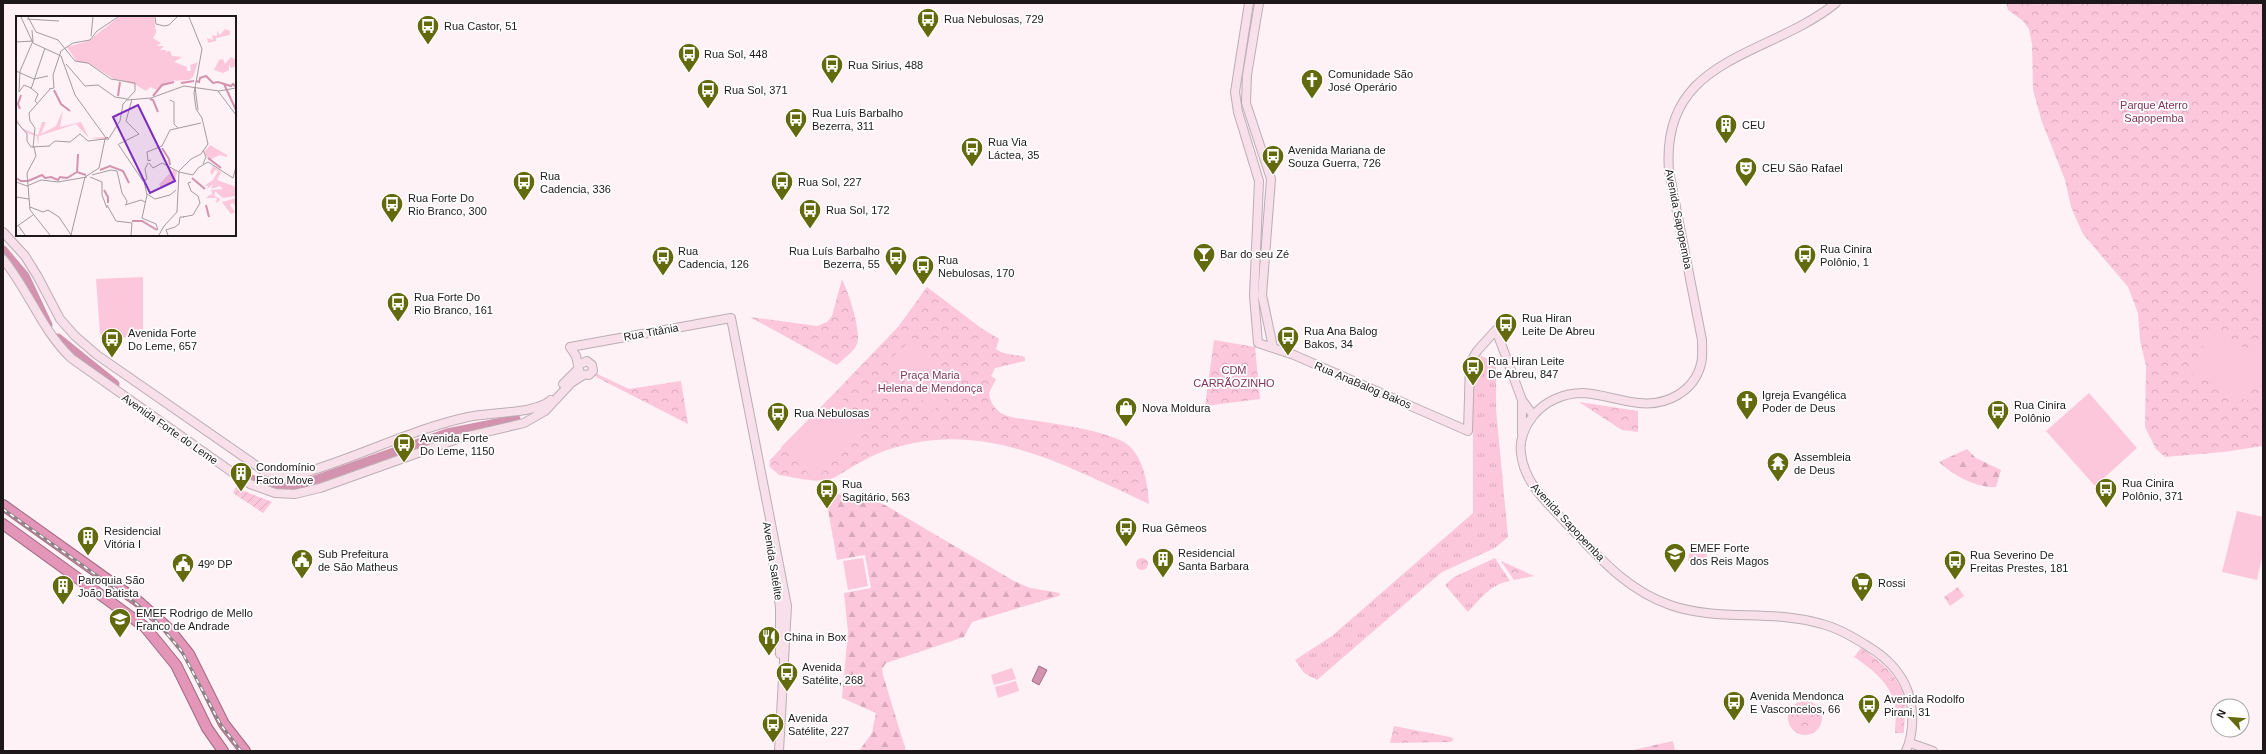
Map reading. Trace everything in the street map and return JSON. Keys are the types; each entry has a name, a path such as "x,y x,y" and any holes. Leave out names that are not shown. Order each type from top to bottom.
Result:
{"highway":[{"path":"3,505 139,602 172,633 189,654 224,724 245,751"},
{"path":"3,524 136,619 159,642 176,665 207,728 223,751"},
{"path":"159,642 161,631 172,633"},
{"path":"159,642 172,643 172,633"}],"main road":[{"name":"Rua AnaBalog Bakos","path":"1249,3 1235,92 1238,112 1259,181 1254,296 1258,343 1273,347 1468,431 1470,363 1477,351 1496,330 1522,400"},
{"path":"1259,3 1246,90 1246,103 1271,179 1262,295 1273,347"},
{"name":"Avenida Sapopemba","path":"1836,3 1801,28 1736,57 1709,74 1688,93 1673,123 1669,144 1669,171 1702,340 1701,364 1689,386 1678,395 1654,404 1629,402 1584,393 1574,394 1549,401 1533,416 1522,438 1520,448 1523,464 1532,485 1612,570 1634,587 1659,601 1687,610 1707,613 1783,618 1823,624 1859,640 1884,657 1905,681 1910,697 1912,722 1908,747"},
{"name":"Avenida Forte do Leme","path":"3,232 25,256 60,319 75,336 98,355 247,461 264,471 280,476 297,475 317,470 467,417 544,405 581,368"},
{"name":"Avenida Forte do Leme","path":"3,259 23,285 51,337 71,358 245,481 275,493 295,494 320,488 460,438 524,423 545,411 571,383 581,368"},
{"name":"Rua Titânia","path":"581,368 570,347 731,318"},
{"name":"Avenida Satélite","path":"731,318 785,592 787,628 779,751"},
{"path":"580,345 579,353 581,368"},
{"name":"Avenida Satélite","path":"741,372 751,444 780,607 780,672 774,751"},
{"path":"1522,400 1533,416"},
{"path":"1522,400 1522,438"},
{"path":"1908,747 1933,751"}],"green space":[{"name":"Parque Aterro Sapopemba","path":"2006,3 2263,3 2263,446 2224,452 2165,457 2156,449 2145,427 2146,366 2140,340 2138,313 2128,287 2083,234 2071,207 2065,180 2042,122 2033,90 2032,44 2029,29 2023,21 2008,10"},
{"path":"2253,266 2263,271 2263,294 2244,285"},
{"path":"143,277 143,337 103,338 100,333 96,279"},
{"path":"842,279 854,312 858,330 858,338 857,344 853,350 837,365 750,317 817,326 827,322 832,316"},
{"name":"Praça Maria Helena de Mendonça","path":"927,287 981,328 999,339 996,349 1025,357 1025,361 995,368 991,376 996,379 989,393 991,402 996,409 1005,415 1014,418 1085,429 1121,440 1133,450 1138,457 1146,480 1149,504 1090,476 1029,452 998,444 967,440 934,440 896,447 869,458 833,478 824,480 807,480 779,475 769,466 770,460 898,327"},
{"path":"2210,331 2263,357 2263,368 2247,401 2190,373"},
{"path":"913,338 959,385 933,411 887,363"},
{"name":"CDM CARRÃOZINHO","path":"1214,340 1255,347 1260,399 1205,406"},
{"path":"1481,356 1496,362 1496,409 1508,537 1495,548 1442,572 1317,680 1304,673 1295,660 1332,636 1473,513 1473,377"},
{"path":"593,372 629,389 681,381 688,424 596,377"},
{"path":"836,392 869,426 815,480 781,447"},
{"path":"2089,393 2137,448 2095,486 2046,431"},
{"path":"1579,402 1638,411 1638,432 1622,430"},
{"path":"1967,449 1976,458 2001,470 1996,487 1988,487 1965,480 1951,472 1939,462"},
{"path":"236,487 272,502 263,513 233,493"},
{"path":"832,493 873,500 885,505 1014,581 1030,588 1060,593 1059,596 972,622 964,637 886,663 882,669 883,675 906,751 859,751 872,733 876,713 842,698 848,632 844,593 871,588 865,555 837,560 826,499 828,495"},
{"path":"2237,511 2263,517 2263,553 2257,580 2222,572"},
{"path":"1690,551 1707,554 1706,564 1688,561"},
{"path":"863,558 868,586 848,590 843,561"},
{"path":"1142,558 1146,560 1148,564 1146,568 1142,570 1138,568 1136,564 1138,560"},
{"path":"1495,558 1510,581 1492,588 1468,612 1445,585 1454,577"},
{"path":"1501,561 1534,576 1514,580"},
{"path":"1958,587 1964,596 1950,606 1944,597"},
{"path":"1861,648 1889,670 1899,685 1905,702 1904,733 1895,733 1896,708 1893,697 1885,683 1873,671 1854,657"},
{"path":"1012,668 1016,679 994,685 991,675"},
{"path":"1016,681 1019,691 998,698 995,687"},
{"path":"1802,701 1808,701 1812,702 1819,708 1822,718 1821,725 1815,732 1808,735 1802,735 1798,734 1791,728 1788,721 1788,715 1789,711 1795,704"},
{"path":"1394,726 1454,739 1451,742 1390,743"},
{"path":"1673,741 1675,751 1629,751"}],"shaded area":[{"path":"1039,666 1047,670 1039,685 1032,681"}],"waterway":[{"path":"3,250 25,276 48,325"},
{"path":"58,338 115,384"},
{"path":"241,474 264,485 275,487 301,485 447,433 516,419"}],"railway":[{"path":"3,509 133,601 154,619 181,650 221,725 241,751"}],"place":[{"name":"Rua Nebulosas, 729","path":"928,38"},
{"name":"Rua Castor, 51","path":"428,46"},
{"name":"Rua Sol, 448","path":"689,74"},
{"name":"Rua Sirius, 488","path":"832,84"},
{"name":"Comunidade São José Operário","path":"1312,100"},
{"name":"Rua Sol, 371","path":"708,110"},
{"name":"Rua Luís Barbalho Bezerra, 311","path":"796,138"},
{"name":"CEU","path":"1726,144"},
{"name":"Rua Via Láctea, 35","path":"972,168"},
{"name":"Avenida Mariana de Souza Guerra, 726","path":"1273,176"},
{"name":"CEU São Rafael","path":"1746,188"},
{"name":"Rua Cadencia, 336","path":"524,202"},
{"name":"Rua Sol, 227","path":"782,202"},
{"name":"Rua Forte Do Rio Branco, 300","path":"392,224"},
{"name":"Rua Sol, 172","path":"810,230"},
{"name":"Bar do seu Zé","path":"1204,274"},
{"name":"Rua Cinira Polônio, 1","path":"1805,274"},
{"name":"Rua Cadencia, 126","path":"663,276"},
{"name":"Rua Luís Barbalho Bezerra, 55","path":"896,276"},
{"name":"Rua Nebulosas, 170","path":"923,286"},
{"name":"Rua Forte Do Rio Branco, 161","path":"398,322"},
{"name":"Rua Hiran Leite De Abreu","path":"1506,344"},
{"name":"Rua Ana Balog Bakos, 34","path":"1288,356"},
{"name":"Avenida Forte Do Leme, 657","path":"112,358"},
{"name":"Rua Hiran Leite De Abreu, 847","path":"1473,386"},
{"name":"Igreja Evangélica Poder de Deus","path":"1747,420"},
{"name":"Nova Moldura","path":"1126,428"},
{"name":"Rua Cinira Polônio","path":"1998,430"},
{"name":"Rua Nebulosas","path":"778,432"},
{"name":"Avenida Forte Do Leme, 1150","path":"404,464"},
{"name":"Assembleia de Deus","path":"1778,482"},
{"name":"Condomínio Facto Move","path":"241,492"},
{"name":"Rua Cinira Polônio, 371","path":"2106,508"},
{"name":"Rua Sagitário, 563","path":"827,510"},
{"name":"Rua Gêmeos","path":"1126,548"},
{"name":"Residencial Vitória I","path":"88,556"},
{"name":"EMEF Forte dos Reis Magos","path":"1675,574"},
{"name":"Residencial Santa Barbara","path":"1163,578"},
{"name":"Sub Prefeitura de São Matheus","path":"302,580"},
{"name":"Rua Severino De Freitas Prestes, 181","path":"1955,580"},
{"name":"49º DP","path":"183,584"},
{"name":"Rossi","path":"1862,602"},
{"name":"Paroquia São João Batista","path":"63,606"},
{"name":"EMEF Rodrigo de Mello Franco de Andrade","path":"120,638"},
{"name":"China in Box","path":"769,656"},
{"name":"Avenida Satélite, 268","path":"787,692"},
{"name":"Avenida Mendonca E Vasconcelos, 66","path":"1734,722"},
{"name":"Avenida Rodolfo Pirani, 31","path":"1869,724"},
{"name":"Avenida Satélite, 227","path":"773,744"}]}
